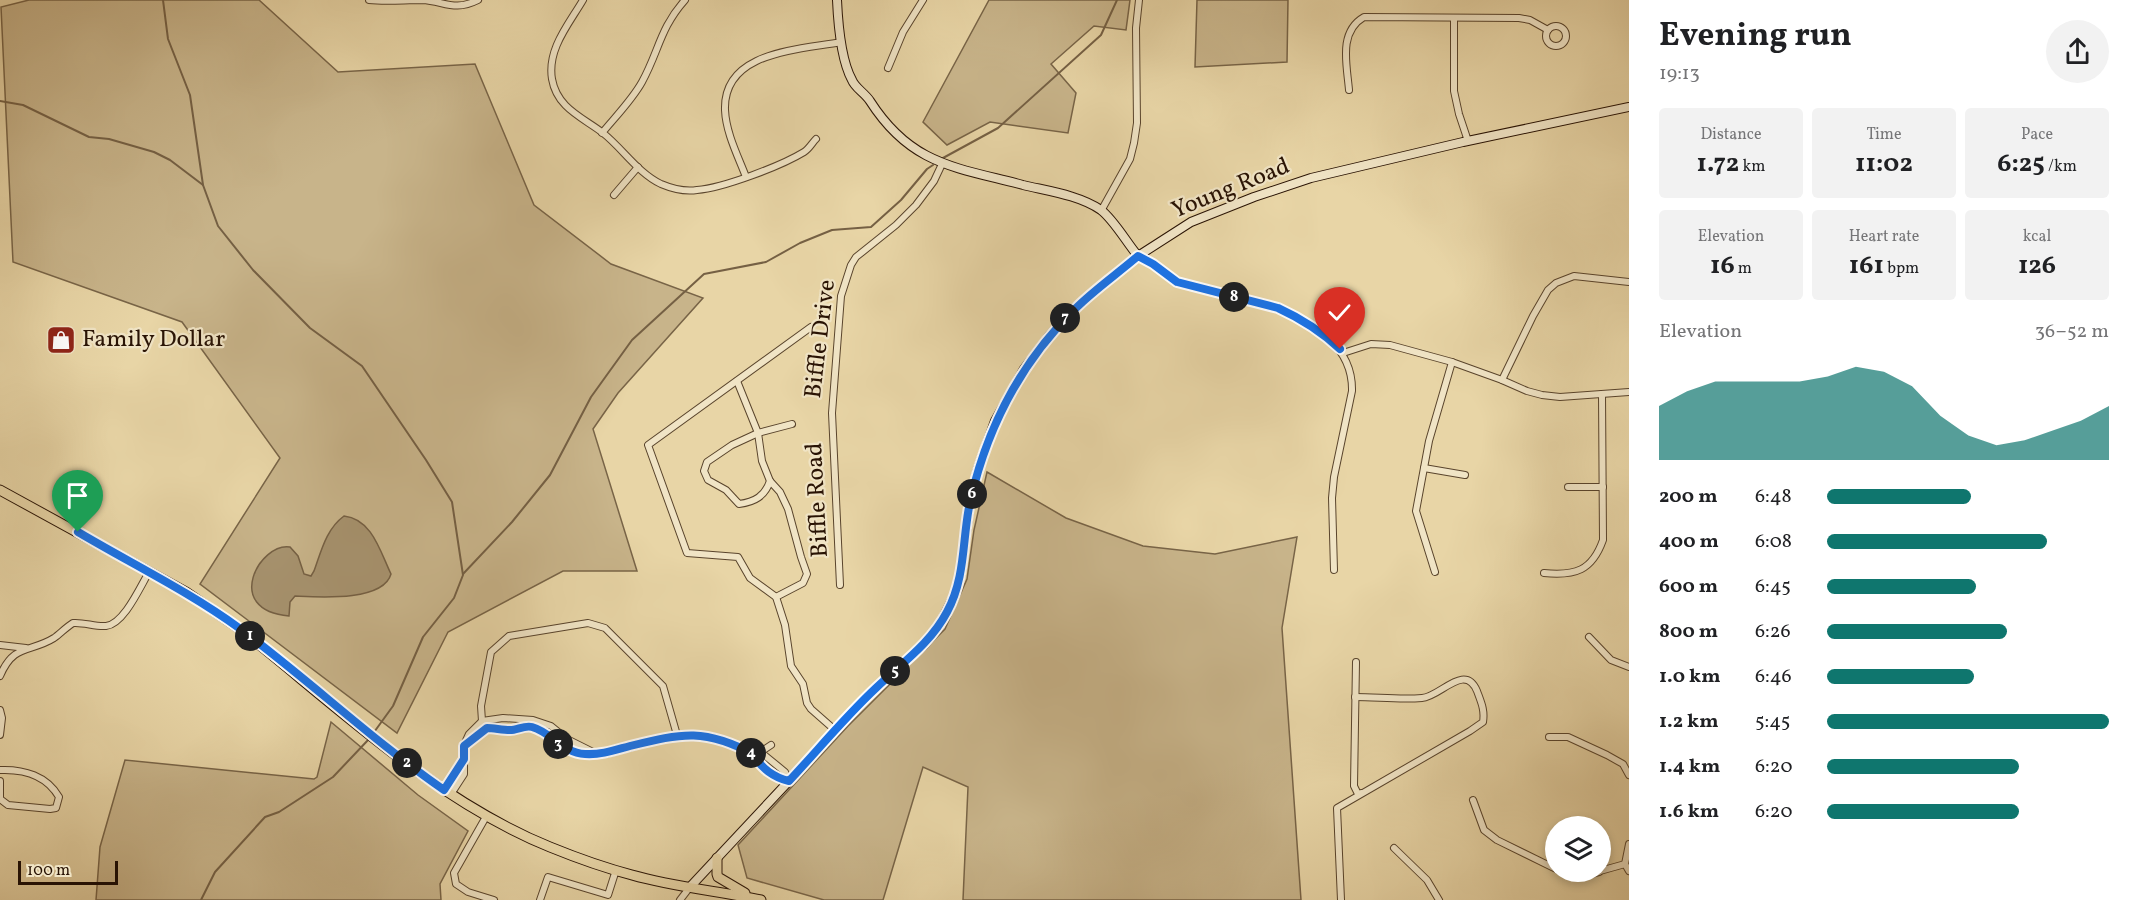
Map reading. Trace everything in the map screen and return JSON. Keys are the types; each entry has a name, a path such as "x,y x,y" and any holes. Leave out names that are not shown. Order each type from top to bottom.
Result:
{"main road":[{"path":"0,490 186,592 240,629 396,755 448,792 487,815 549,847 616,870 761,900"},
{"path":"717,858 718,877 747,894 747,897"}],"street":[{"path":"369,0 425,0 453,6 468,5 478,0"},
{"path":"583,0 555,47 552,57 552,77 560,100 574,115 602,133 638,167 659,183 680,190 698,190 746,177 806,151 816,139"},
{"path":"602,133 638,88 671,16 685,0"},
{"path":"1101,211 1130,159 1134,143 1137,123 1136,28 1139,0"},
{"path":"888,68 903,32 921,1"},
{"path":"838,3 841,42 852,81 868,98 885,123 910,147 942,164 1075,198 1101,211 1138,256 1177,282 1278,308 1321,331 1343,353 1352,377 1352,384 1334,477 1332,498 1334,570"},
{"path":"1349,90 1347,37 1355,22 1364,17 1519,18 1530,20 1548,30"},
{"path":"1454,18 1454,91 1468,141"},
{"path":"746,177 731,136 725,111 728,91 736,75 759,59 841,42"},
{"name":"Young Road","path":"690,887 875,689 924,645 938,628 948,610 962,572 969,508 978,469 995,421 1014,386 1048,336 1076,307 1138,256 1191,222 1254,197 1311,178 1468,141 1629,107"},
{"name":"Biffle Drive","path":"832,413 841,296 851,265 856,257 896,225 916,205 934,181 942,164"},
{"path":"614,195 638,167"},
{"path":"1502,380 1548,290 1574,276 1629,282"},
{"path":"812,327 648,445 687,553 738,557 750,578 776,597 785,625 791,666 802,684 807,703 836,731"},
{"path":"1343,353 1371,344 1390,345 1452,362 1542,395 1560,397 1629,392"},
{"path":"1435,572 1416,511 1429,441 1452,362"},
{"path":"736,381 758,433 762,461 770,482 780,492 788,509 807,574 804,583 776,597"},
{"path":"1544,573 1574,573 1587,566 1598,554 1603,540 1602,394"},
{"name":"Biffle Road","path":"832,413 840,585"},
{"path":"770,482 766,492 758,498 749,503 739,504 726,490 708,480 704,471 707,462 732,445 758,433 792,424"},
{"path":"1424,468 1465,476"},
{"path":"1568,487 1603,486"},
{"path":"0,676 10,658 27,648 56,638 73,623 104,626 112,624 122,617 149,572"},
{"path":"487,728 482,721 481,706 491,652 509,636 588,623 605,628 663,686 677,735"},
{"path":"1589,637 1611,660 1629,667"},
{"path":"0,645 27,648"},
{"path":"1356,662 1354,786 1358,794 1364,792"},
{"path":"1341,900 1337,808 1470,731 1483,722 1485,711 1475,686 1467,679 1457,679 1433,696 1422,699 1355,697"},
{"path":"0,710 2,718 0,735"},
{"path":"448,792 464,774 464,746 469,734 482,721 503,718 533,720 551,726 567,739 596,753"},
{"path":"464,746 487,728 510,730 533,727 558,744 577,753 586,754 606,754 677,735 714,737 755,755 763,754 785,772 789,781"},
{"path":"1549,737 1568,737 1607,755 1623,764 1629,775"},
{"path":"755,755 771,745"},
{"path":"755,755 758,762 768,771 779,779 789,781"},
{"path":"768,771 774,763"},
{"path":"0,770 29,772 53,787 59,797 57,808 50,810 8,806 0,799 0,781"},
{"path":"1473,800 1484,830 1497,840 1545,864"},
{"path":"487,815 454,873 456,884 468,892 494,900"},
{"path":"1611,870 1627,868 1629,844"},
{"path":"1394,848 1427,880 1438,900"},
{"path":"540,900 548,877 608,895 616,870"},
{"path":"680,900 690,887"},
{"path":"690,887 690,900"}],"shaded area":[{"path":"29,0 259,0 338,72 475,64 534,205 611,264 703,298 618,393 593,429 637,571 563,571 448,632 397,733 200,584 280,458 182,322 13,262 1,7"},
{"path":"989,0 1130,0 1126,30 1094,26 1051,64 1076,93 1068,133 990,122 947,145 923,122"},
{"path":"1197,0 1288,0 1287,62 1195,67"},
{"path":"987,472 1066,518 1143,546 1215,554 1297,537 1282,628 1301,900 963,900 968,787 923,767 883,900 824,900 747,878 738,845 848,726 945,629 967,579 974,530"},
{"path":"344,516 362,523 374,538 391,574 386,583 363,594 349,596 295,596 290,602 289,616 269,611 257,602 252,590 253,577 259,565 268,555 279,548 290,547 298,556 304,574 311,576 328,534"},
{"path":"331,722 418,795 468,831 440,884 441,900 96,900 100,847 125,760 314,779 317,777"}],"waterway":[{"path":"163,0 168,39 190,95 203,185"},
{"path":"943,158 998,128 1101,35 1117,0"},
{"path":"0,101 23,105 89,137 109,139 154,152 170,160 203,185 218,226 253,270 310,328 362,366 452,502 463,575 454,598 423,637 393,706 372,735"},
{"path":"463,574 512,522 550,475 591,397 632,340 704,274 766,262 800,243 832,230 871,227 901,200 933,165"},
{"path":"201,900 215,872 265,817 279,812 333,777 369,739"}],"place":[{"name":"Family Dollar","path":"61,340"}],"route":[{"path":"78,532 214,610 314,687 396,755 444,790 464,759 464,746 487,728 510,730 529,726 541,731 558,744 577,753 586,754 606,754 677,735 714,737 755,755 758,762 779,779 789,781 875,689 924,645 938,628 956,592 962,572 969,508 978,469 995,421 1024,369 1048,336 1076,307 1138,256 1177,282 1278,308 1294,315 1321,331 1340,349"}]}
